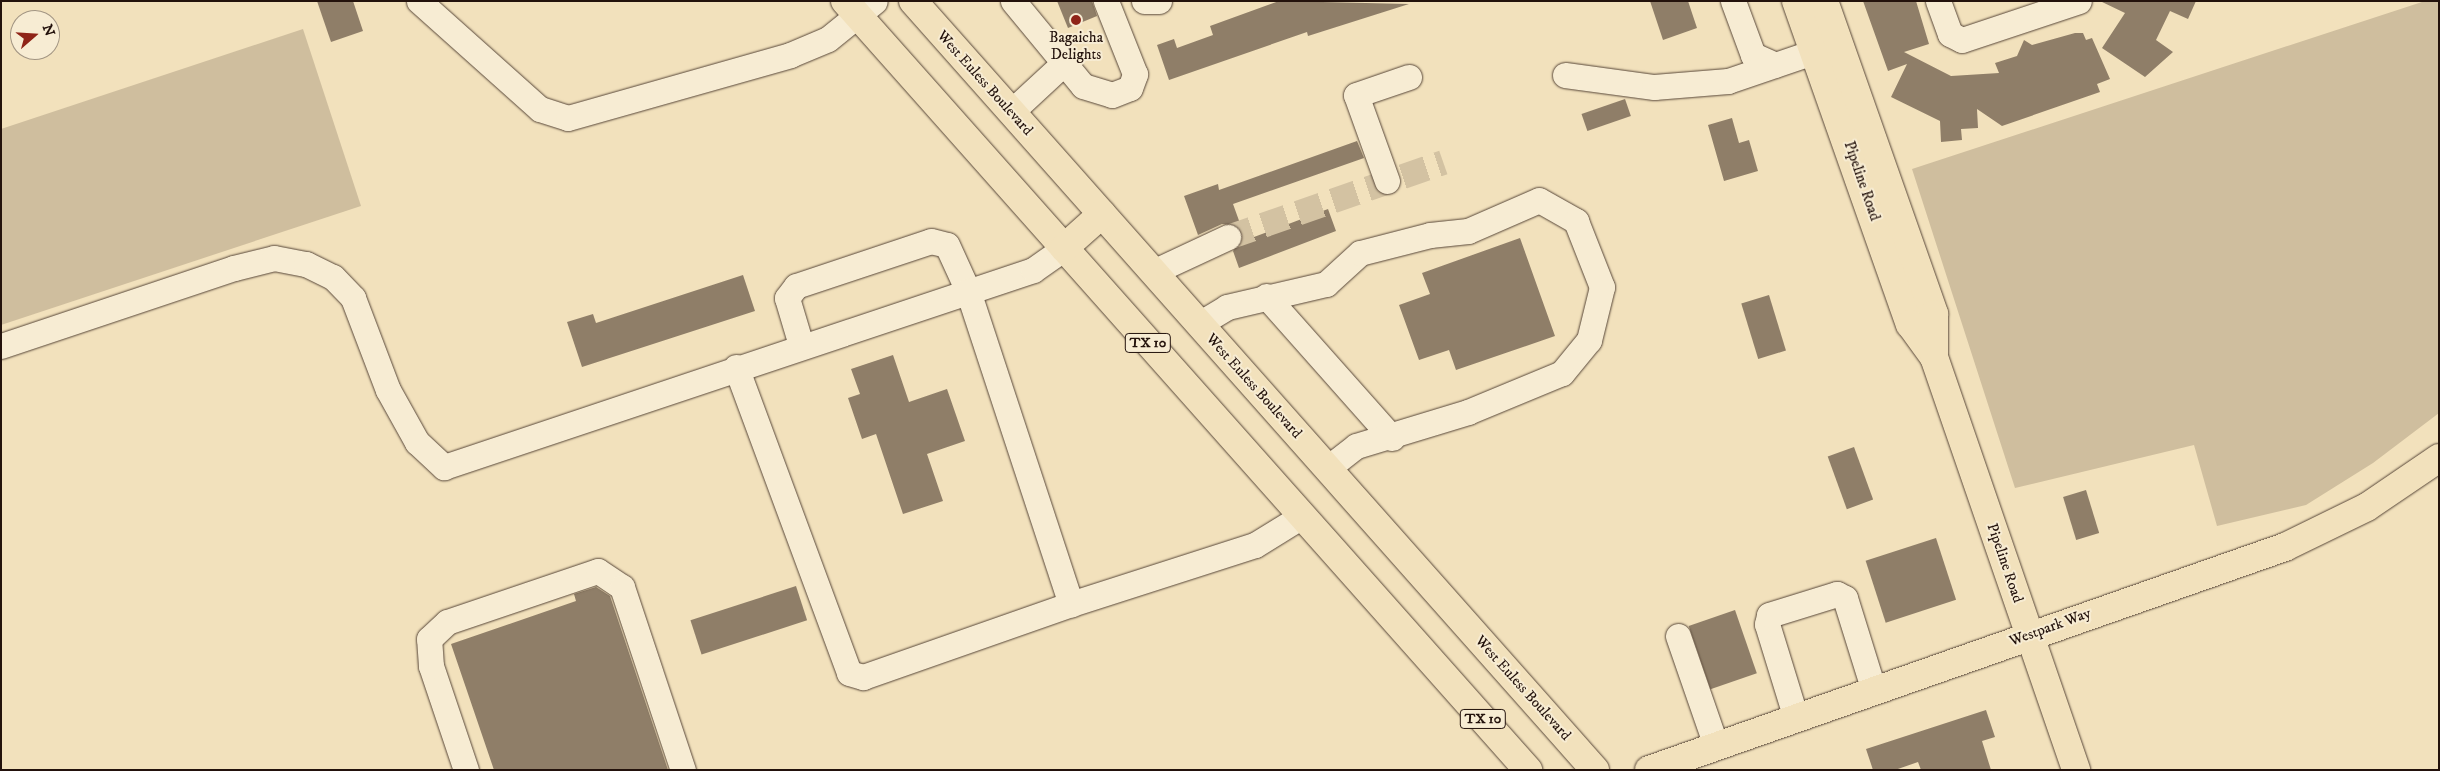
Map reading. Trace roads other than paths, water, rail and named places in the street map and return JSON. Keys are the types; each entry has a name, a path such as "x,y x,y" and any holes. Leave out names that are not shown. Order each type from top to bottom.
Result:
{"main road":[{"name":"West Euless Boulevard","path":"913,1 1595,770"},
{"name":"Pipeline Road","path":"1796,1 1830,63"},
{"name":"Pipeline Road","path":"1824,1 1830,63 1910,324 1934,357 2076,770"},
{"name":"TX 10","path":"860,6 1064,248 1528,770"},
{"path":"1064,248 1102,214"},
{"name":"Westpark Way","path":"1649,770 1715,743 1794,715 1874,691 2030,634 2285,547 2367,506 2439,458"}],"street":[{"path":"419,1 540,109 568,118 790,55 828,39 860,6"},
{"path":"1013,1 1083,86 1098,94 1119,93 1134,84 1136,74 1106,1"},
{"path":"1144,1 1159,1"},
{"path":"1733,1 1754,54 1775,65"},
{"path":"1938,1 1950,34 1962,40 2079,1"},
{"path":"1011,112 1064,63"},
{"path":"1565,75 1654,87 1728,81 1775,65 1830,63"},
{"path":"1387,181 1356,95 1408,77"},
{"path":"1199,324 1227,307 1266,296 1326,284 1360,253 1430,234 1468,231 1539,200 1576,221 1602,287 1589,340 1562,373 1392,438 1356,446 1328,468"},
{"path":"1153,272 1228,237"},
{"path":"801,346 789,309 790,290 931,241 947,246 968,291 1071,604"},
{"path":"1,346 234,268 274,258 306,264 333,277 353,298 388,390 417,442 444,467 736,367 1033,270 1064,248"},
{"path":"1266,296 1392,438"},
{"path":"736,367 849,673 864,677 1071,604 1255,545 1302,516"},
{"path":"466,770 431,666 429,639 447,622 598,571 622,588 683,770"},
{"path":"1794,715 1767,624 1769,615 1803,604 1837,594 1845,598 1874,691"},
{"path":"1678,636 1715,743"}],"tunnel":[{"path":"1228,237 1443,162"}],"place":[{"name":"Bagaicha Delights","path":"1076,20"}]}
